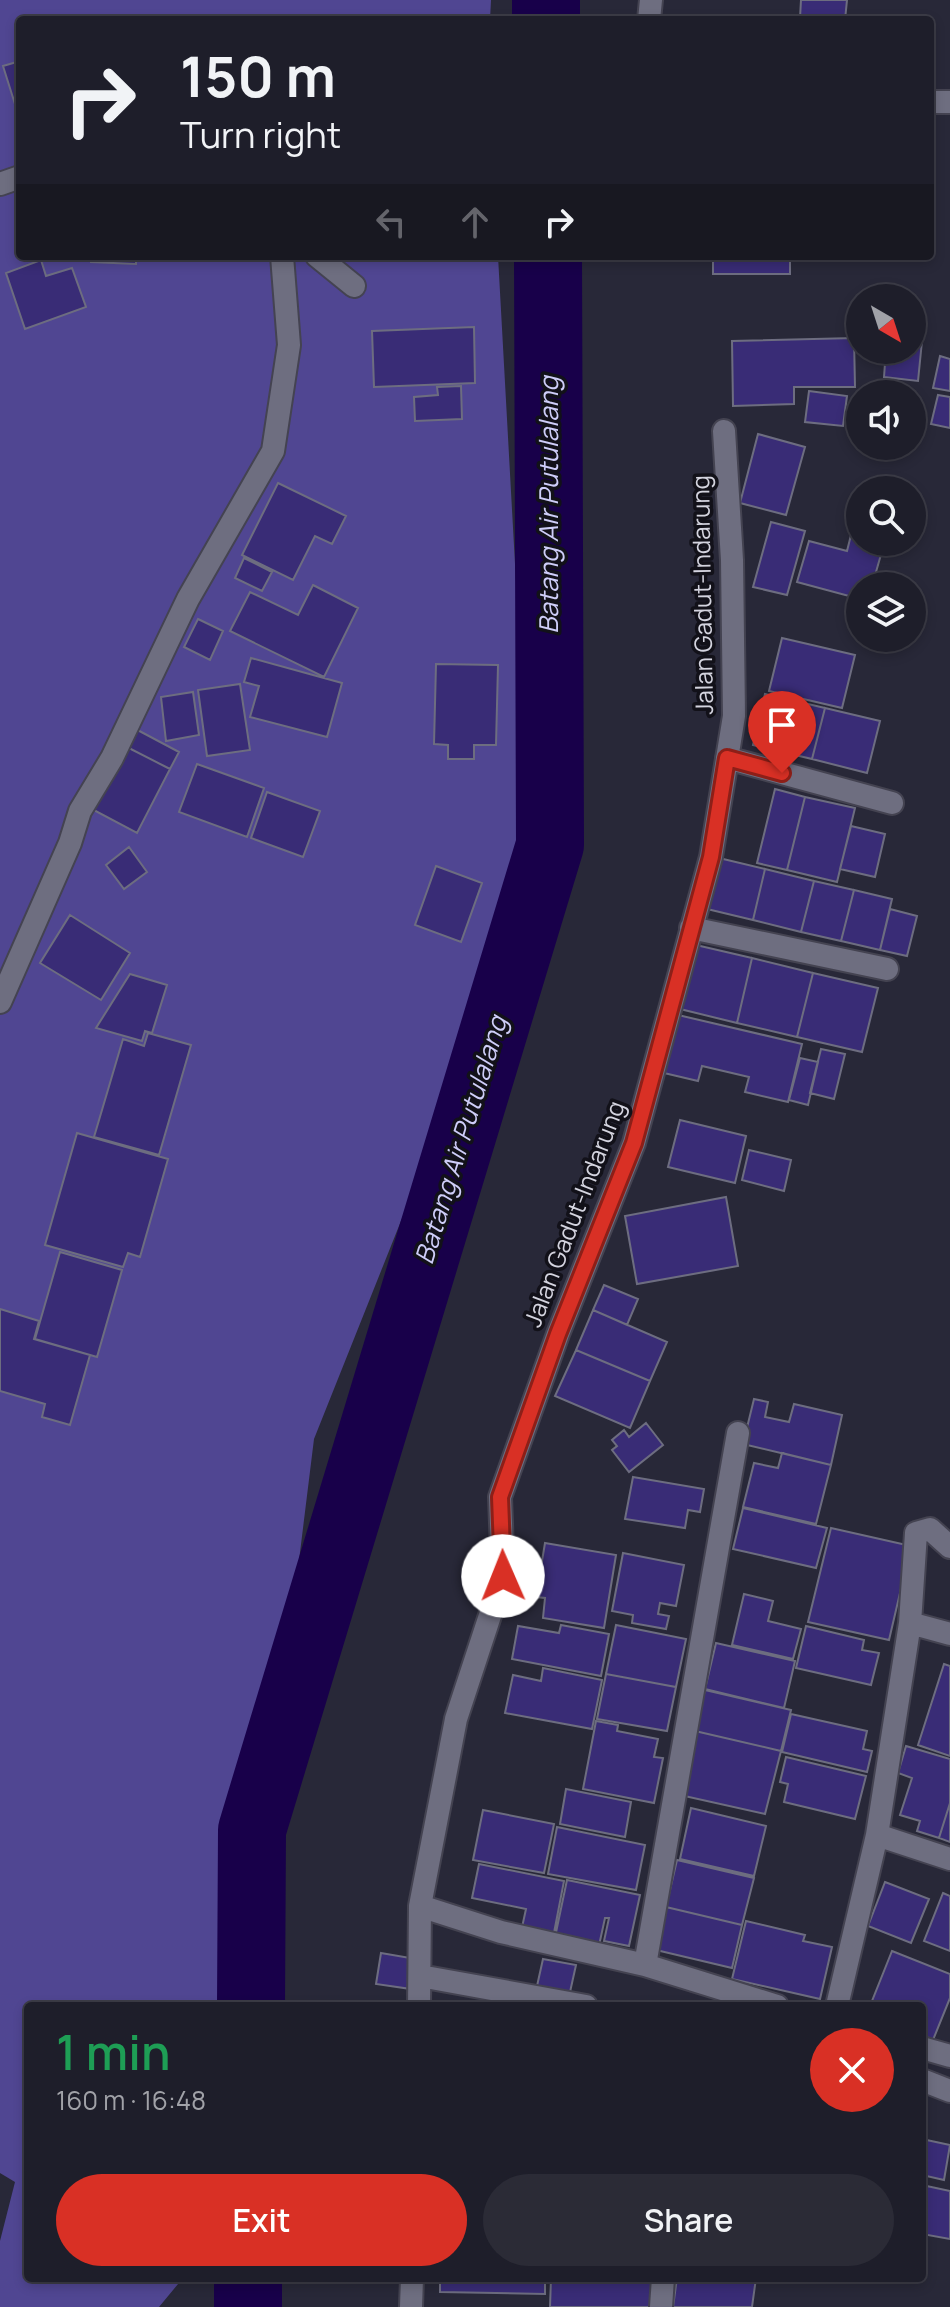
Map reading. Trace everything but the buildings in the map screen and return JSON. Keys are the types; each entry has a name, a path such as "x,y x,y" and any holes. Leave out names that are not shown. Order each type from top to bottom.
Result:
{"street":[{"path":"0,1002 70,843 80,811 112,758 188,599 273,451 289,345 282,260"},
{"path":"322,260 354,286"},
{"name":"Jalan Gadut-Indarung","path":"419,2002 420,1906 456,1719 487,1633 503,1576 500,1497 558,1334 634,1143 711,857 734,716 732,560 724,431"},
{"path":"727,758 892,803"},
{"path":"691,928 887,969"},
{"path":"645,1965 738,1433"},
{"path":"838,2002 877,1835 910,1623 916,1533 930,1529 950,1547"},
{"path":"910,1623 950,1634"},
{"path":"877,1835 950,1859"},
{"path":"420,1906 501,1932 645,1965 764,2002"},
{"path":"420,1976 564,2002"},
{"path":"926,2049 950,2056"},
{"path":"926,2082 950,2091"},
{"path":"411,2307 412,2282"},
{"path":"661,2307 663,2282"}],"shaded area":[{"path":"0,0 491,0 490,16 16,16 16,260 498,260 533,890 314,1439 244,2002 24,2002 24,2282 180,2282 159,2307 0,2307 0,2241 15,2182 0,2173"}],"waterway":[{"name":"Batang Air Putulalang","path":"546,0 546,16"},
{"name":"Batang Air Putulalang","path":"251,2002 252,1830 550,845 548,260"},
{"name":"Batang Air Putulalang","path":"248,2282 248,2307"}],"route":[{"path":"503,1576 500,1497 558,1334 634,1143 711,857 727,758 782,773"}]}
